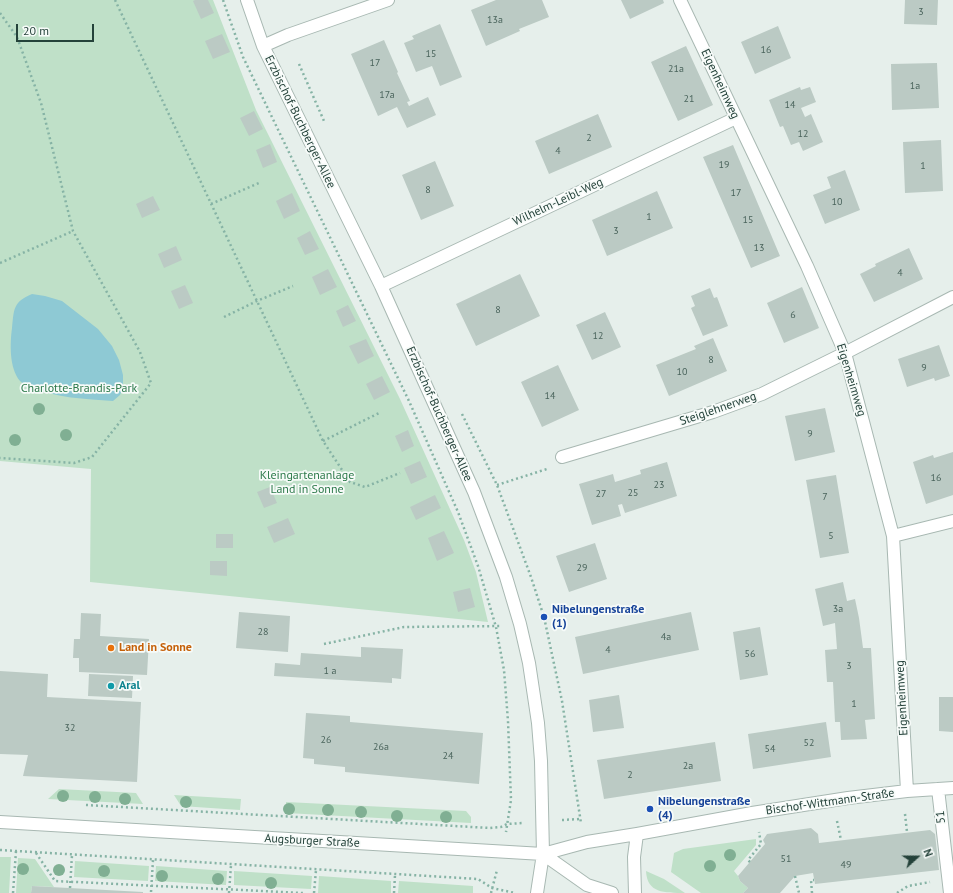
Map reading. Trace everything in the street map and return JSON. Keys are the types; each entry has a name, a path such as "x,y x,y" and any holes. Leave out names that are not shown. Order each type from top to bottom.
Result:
{"street":[{"name":"Erzbischof-Buchberger-Allee","path":"247,0 263,46 381,286 474,492 506,577 520,624 529,663 538,722 541,761 544,854 537,893"},
{"path":"263,46 288,35 388,0"},
{"name":"Eigenheimweg","path":"680,0 807,266 845,353 893,536 907,791"},
{"name":"Wilhelm-Leibl-Weg","path":"381,286 736,118"},
{"name":"Steiglehnerweg","path":"562,457 713,412 762,394 953,297"},
{"path":"893,536 953,521"},
{"name":"Bischof-Wittmann-Straße","path":"544,854 587,842 759,812 848,798 907,791 953,788"},
{"name":"51","path":"938,789 947,880 950,893"},
{"name":"Augsburger Straße","path":"0,822 544,854"},
{"path":"635,893 634,857 637,834"},
{"path":"544,854 587,885 612,893"}],"path":[{"path":"115,0 323,441 350,482 365,487 400,473"},
{"path":"84,805 490,828 501,827 507,824 511,800 508,721 504,670 496,628 478,566 458,512 409,401 243,57 223,0"},
{"path":"0,13 17,37 41,103 73,231 140,352 150,383 92,457 74,463 0,458"},
{"path":"211,204 259,183"},
{"path":"0,263 73,231"},
{"path":"224,317 293,286"},
{"path":"323,441 379,413"},
{"path":"474,492 556,467 562,457"},
{"path":"324,644 404,627 496,628 520,624"},
{"path":"905,814 907,832"},
{"path":"838,821 841,840"},
{"path":"750,862 748,860 761,844 759,832"},
{"path":"0,850 478,879 492,888 515,893"},
{"path":"13,893 16,851"},
{"path":"36,853 55,881 230,891 303,893"},
{"path":"70,888 72,855"},
{"path":"151,892 153,860"},
{"path":"230,891 231,865"},
{"path":"314,893 316,870"},
{"path":"394,893 395,875"},
{"path":"795,876 799,893"},
{"path":"812,893 811,880 814,880"},
{"path":"897,893 908,886 947,880"},
{"path":"491,893 492,888"}],"green space":[{"name":"Kleingartenanlage Land in Sonne","path":"0,0 213,0 256,110 400,399 464,540 476,572 488,622 90,582 91,469 0,461"},
{"path":"59,789 136,793 143,804 48,799"},
{"path":"174,795 241,799 240,810 181,806"},
{"path":"286,802 466,811 471,817 471,823 286,813"},
{"path":"756,839 756,845 734,871 740,881 748,888 743,893 701,893 671,872 674,853 683,849"},
{"path":"0,857 11,857 9,893 0,893"},
{"path":"18,858 35,859 54,887 32,886 31,893 16,893"},
{"path":"75,861 149,866 148,881 74,877"},
{"path":"156,866 227,871 226,885 155,881"},
{"path":"234,871 312,876 311,889 234,885"},
{"path":"646,871 664,879 685,893 670,893 653,888 647,878"},
{"path":"319,876 391,881 391,893 318,893"},
{"path":"399,881 473,886 473,893 398,893"}],"water":[{"path":"32,294 62,301 98,329 112,346 119,360 123,375 123,387 120,395 113,401 81,399 50,394 23,383 16,376 11,355 13,316 18,303"}],"building":[{"path":"208,0 214,13 201,19 193,1"},
{"path":"496,0 542,0 549,17 519,29 520,31 486,46 471,10"},
{"path":"621,0 663,0 664,3 630,19"},
{"path":"905,0 938,0 937,25 904,24"},
{"path":"440,24 462,77 440,86 432,66 416,72 404,43 414,39 412,36"},
{"path":"778,26 791,58 755,74 741,42"},
{"path":"222,34 230,52 213,59 205,41"},
{"path":"384,40 410,101 407,102 409,106 428,97 436,115 407,128 397,107 378,116 351,54"},
{"path":"686,46 713,105 678,121 651,62"},
{"path":"937,63 939,108 892,110 891,64"},
{"path":"800,87 801,90 810,87 816,102 801,108 805,117 811,114 823,142 803,151 799,142 791,145 783,126 780,127 769,100"},
{"path":"254,111 263,129 249,136 240,118"},
{"path":"598,114 612,147 549,174 535,141"},
{"path":"941,140 943,191 905,193 903,142"},
{"path":"270,144 277,162 263,168 256,150"},
{"path":"733,145 780,256 751,268 703,157"},
{"path":"435,161 454,206 421,220 402,175"},
{"path":"845,170 860,210 825,224 813,195 831,188 827,177"},
{"path":"657,191 673,228 607,256 592,220"},
{"path":"292,193 300,211 284,219 276,201"},
{"path":"153,196 160,210 142,218 136,204"},
{"path":"310,231 319,249 305,255 297,238"},
{"path":"176,246 182,260 164,268 158,254"},
{"path":"909,248 923,279 874,302 860,274 876,266 875,264"},
{"path":"328,269 337,287 320,295 312,277"},
{"path":"520,274 540,316 476,346 456,304"},
{"path":"185,285 193,303 179,309 171,291"},
{"path":"802,287 819,328 784,343 767,303"},
{"path":"710,288 714,298 717,297 728,326 703,336 691,308 695,306 691,296"},
{"path":"348,305 356,321 343,327 336,311"},
{"path":"605,312 621,347 592,360 576,325"},
{"path":"713,338 727,371 669,396 656,365 696,349 694,346"},
{"path":"366,339 374,356 358,364 349,346"},
{"path":"939,345 950,376 935,381 934,378 907,387 898,359"},
{"path":"558,365 579,410 542,427 521,382"},
{"path":"382,376 390,392 374,400 366,384"},
{"path":"825,408 835,452 795,461 785,416"},
{"path":"408,430 414,446 402,452 395,436"},
{"path":"953,452 953,495 926,504 913,462 933,455 934,458"},
{"path":"420,461 427,477 411,484 404,468"},
{"path":"667,462 677,496 625,513 622,504 618,505 621,516 592,525 579,484 613,474 615,482 641,474 640,470"},
{"path":"836,475 849,553 820,558 806,480"},
{"path":"270,487 277,503 264,508 257,492"},
{"path":"435,495 441,508 416,520 410,507"},
{"path":"288,518 295,534 274,543 267,527"},
{"path":"444,531 454,553 437,561 428,538"},
{"path":"216,534 233,534 233,548 216,548"},
{"path":"595,543 607,579 569,592 556,556"},
{"path":"210,561 227,561 227,576 210,575"},
{"path":"843,582 847,601 855,599 863,648 871,648 875,719 865,720 867,739 841,740 840,722 835,722 833,682 827,682 825,650 837,649 835,623 823,626 815,589"},
{"path":"470,588 475,607 458,612 453,592"},
{"path":"239,612 290,616 288,652 236,648"},
{"path":"691,612 699,650 583,674 575,637"},
{"name":"Land in Sonne","path":"81,613 101,614 100,636 149,639 147,675 79,672 79,658 73,658 74,639 80,639"},
{"path":"760,627 768,675 740,680 733,632"},
{"path":"361,647 403,649 401,679 392,678 392,683 274,676 275,663 300,665 301,653 361,657"},
{"name":"Aral","path":"0,671 48,674 47,697 141,702 137,782 23,776 28,755 0,754"},
{"name":"Aral","path":"89,674 133,676 132,698 88,696"},
{"path":"619,695 624,728 593,732 589,700"},
{"path":"939,697 953,697 953,732 939,731"},
{"path":"306,713 350,716 350,722 483,733 479,784 345,772 345,767 314,764 314,759 303,758"},
{"path":"826,722 831,757 753,769 748,734"},
{"path":"715,742 721,781 604,799 597,760"},
{"path":"811,828 818,834 819,843 930,830 935,834 939,870 815,884 813,873 795,876 780,893 743,893 748,888 740,881 738,876 765,844 763,840 767,834"},
{"path":"32,886 143,892 143,893 31,893"}],"place":[{"name":"Nibelungenstraße (1)","path":"544,617"},
{"name":"Land in Sonne","path":"111,648"},
{"name":"Aral","path":"111,686"},
{"name":"Nibelungenstraße (4)","path":"650,809"}],"park label":[{"name":"Charlotte-Brandis-Park","path":"79,389"}]}
